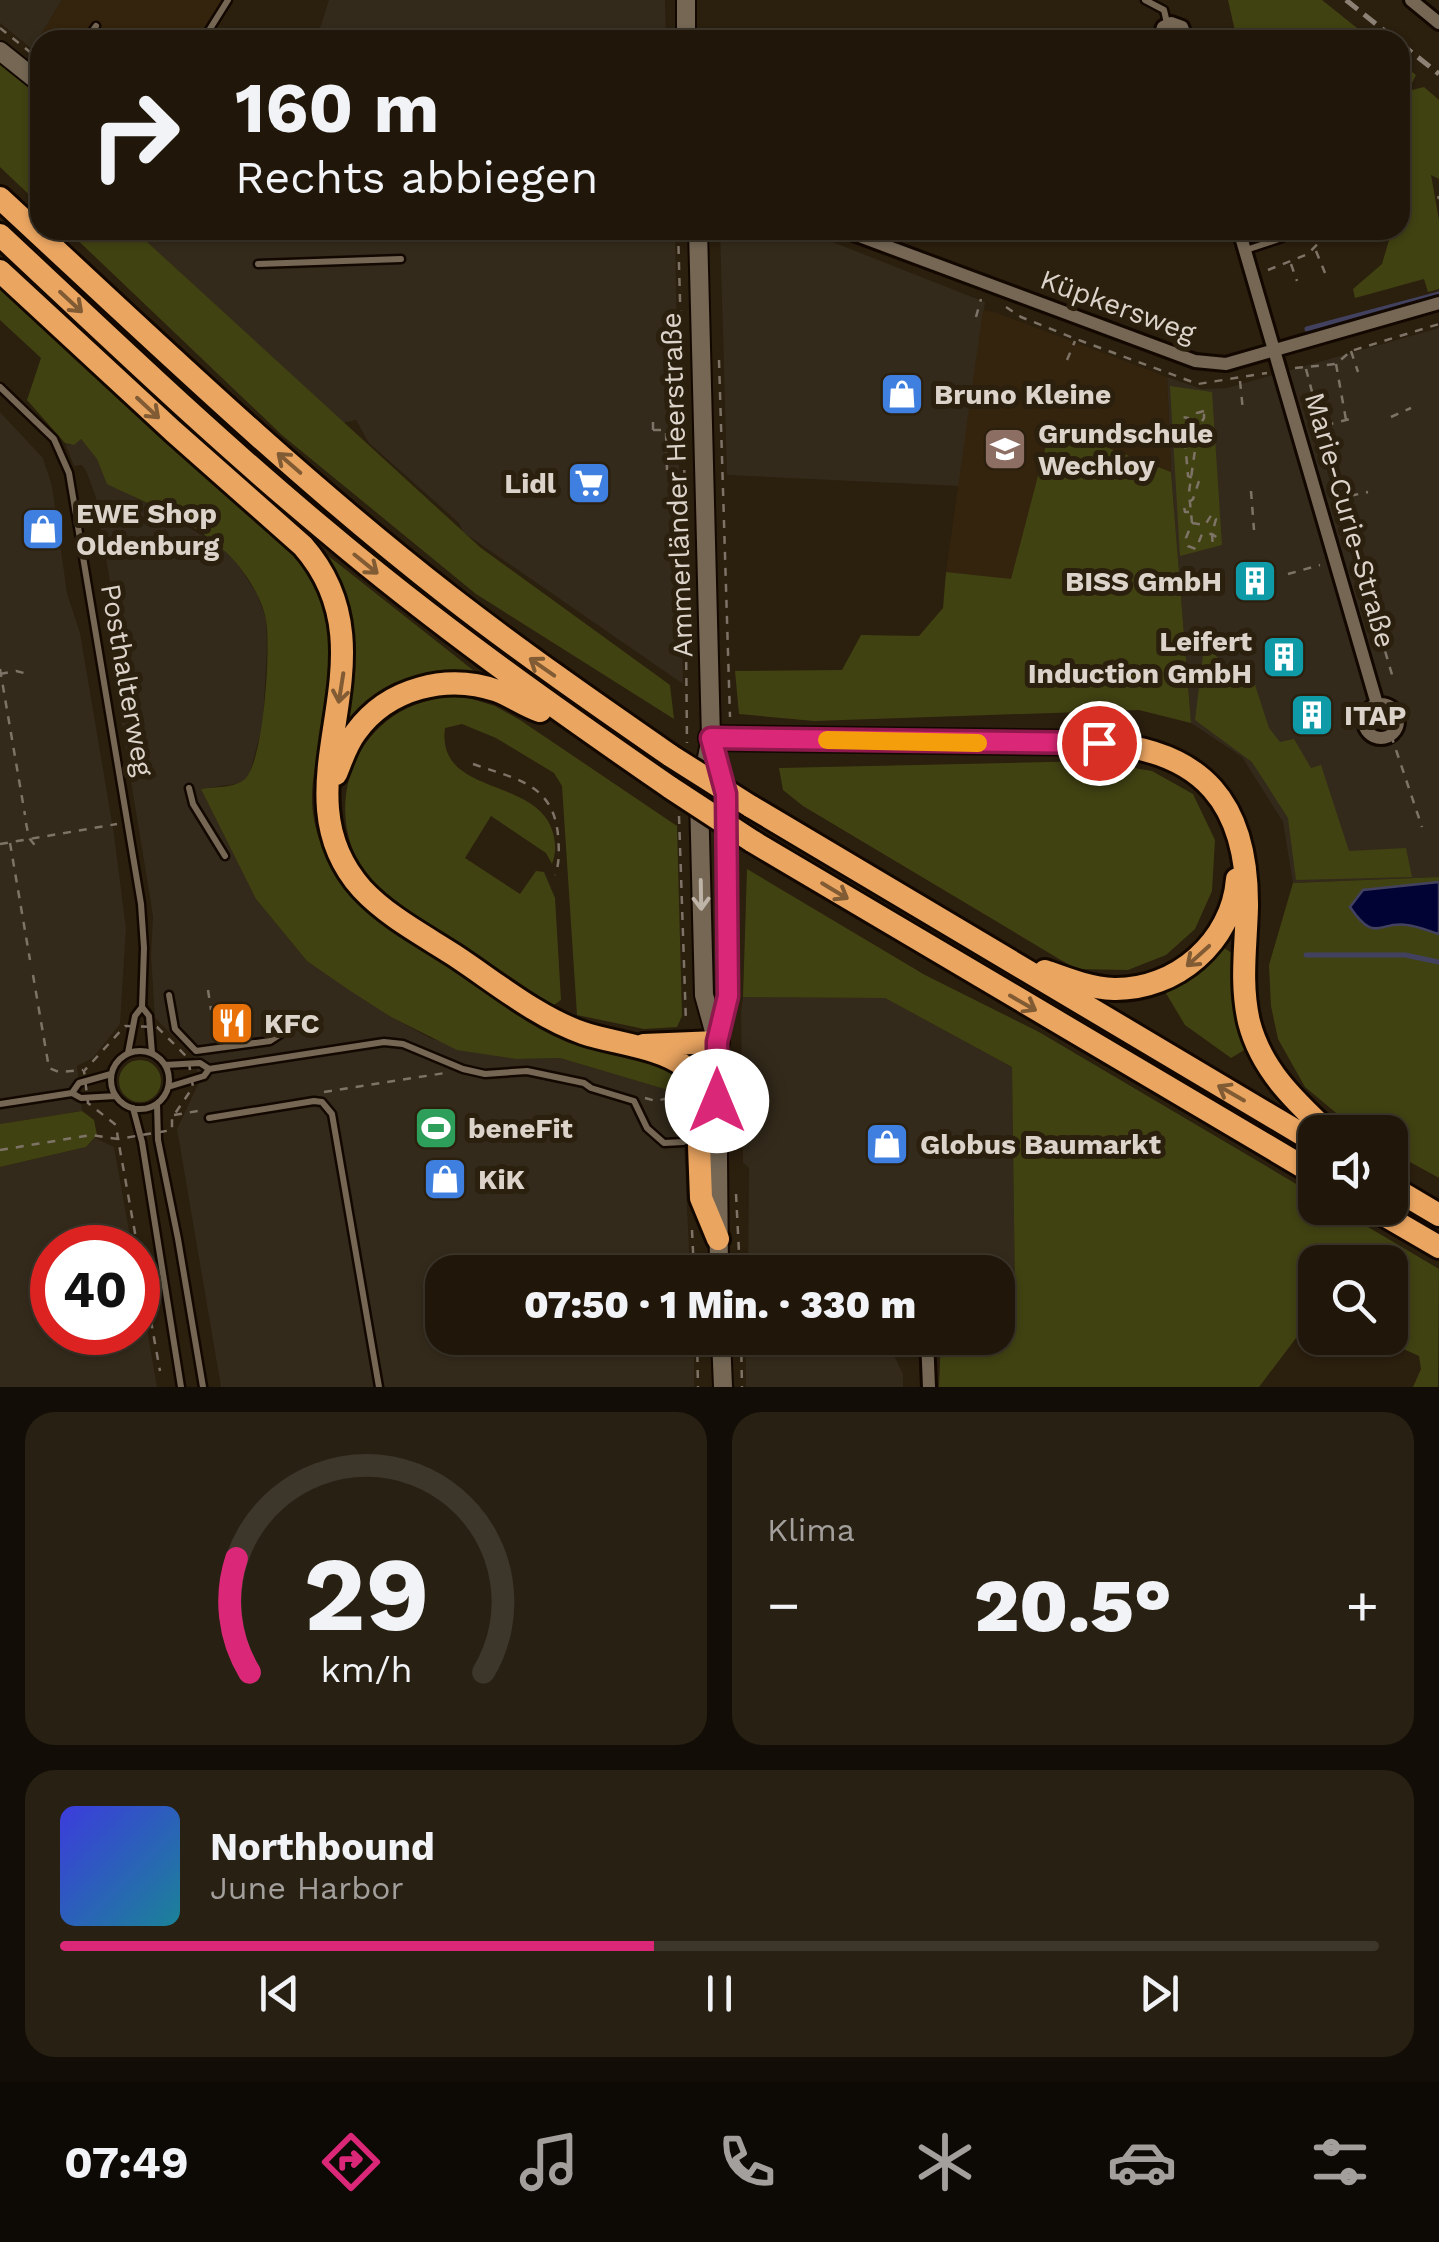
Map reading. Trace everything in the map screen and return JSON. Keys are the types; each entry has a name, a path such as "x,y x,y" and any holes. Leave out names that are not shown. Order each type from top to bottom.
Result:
{"highway":[{"path":"0,198 30,226"},
{"path":"0,235 202,424 324,530 440,624 675,798 1298,1164"},
{"path":"45,240 218,402 416,569 532,660 679,750 750,806 1298,1132"},
{"path":"0,270 303,546 320,566 336,600 343,635 343,671 327,768 328,814 334,840 352,876 374,900 562,1024 630,1046 685,1055 717,1042"},
{"path":"330,781 364,722 388,703 419,688 457,684 485,688 578,725"},
{"path":"721,738 1128,745 1156,751 1186,764 1210,786 1229,812 1238,836 1246,871 1243,966 1250,1023 1258,1046 1280,1084 1311,1115"},
{"path":"991,952 1079,984 1113,989 1145,986 1170,978 1206,950 1229,913 1236,888 1238,836"},
{"path":"685,1055 697,1093 701,1198 718,1238"},
{"path":"1408,1197 1439,1215"},
{"path":"1402,1225 1439,1246"}],"street":[{"path":"686,0 686,30"},
{"path":"1419,3 1439,23"},
{"path":"1162,30 1168,24 1183,30"},
{"path":"0,51 30,75"},
{"name":"Ammerländer Heerstraße","path":"698,240 726,794 728,996 717,1042 719,1255"},
{"name":"Küpkersweg","path":"870,240 1195,361 1226,364 1439,304"},
{"name":"Marie-Curie-Straße","path":"1242,240 1378,704"},
{"name":"Marie-Curie-Straße","path":"1378,704 1389,705 1397,714 1398,726 1391,736 1373,736 1365,728 1368,710 1378,704"},
{"name":"Ammerländer Heerstraße","path":"717,1042 704,996 698,798 721,738"},
{"path":"721,1355 722,1387"},
{"path":"928,1355 930,1387"}],"lane":[{"path":"209,30 228,0"},
{"path":"1145,0 1164,10 1168,24"},
{"path":"93,30 96,26"},
{"path":"1245,250 1276,240"},
{"path":"258,264 401,259"},
{"name":"Posthalterweg","path":"0,387 54,439 69,474 128,822 144,936 142,1007 135,1016 128,1053 120,1058 112,1074"},
{"path":"189,788 193,804 225,856"},
{"path":"169,995 174,1028 196,1050 270,1041 296,1024"},
{"name":"Posthalterweg","path":"142,1007 149,1016 152,1054"},
{"path":"165,1064 200,1063 210,1069 384,1042 403,1044 474,1072 542,1073 628,1097 638,1107 647,1128 668,1143 698,1135"},
{"path":"0,1104 72,1093 116,1096 142,1110 157,1104 168,1088 165,1064 152,1054 137,1050 128,1053"},
{"path":"168,1088 204,1076 210,1069"},
{"path":"72,1093 74,1086 112,1074 116,1096"},
{"path":"209,1118 314,1101 328,1106 379,1387"},
{"path":"157,1104 157,1133 202,1387"},
{"path":"133,1108 141,1135 180,1387"}],"path":[{"path":"0,28 30,52"},
{"path":"678,240 684,440 679,750"},
{"path":"1252,274 1291,264 1323,240"},
{"path":"1316,249 1324,273"},
{"path":"1291,264 1297,282"},
{"path":"976,316 982,296"},
{"path":"1068,360 1076,339"},
{"path":"718,344 721,738"},
{"path":"1351,351 1358,372"},
{"path":"1336,364 1346,420"},
{"path":"1305,368 1393,678"},
{"path":"1240,379 1243,411"},
{"path":"1391,417 1411,408"},
{"path":"1193,477 1193,436 1184,416 1188,476 1199,481 1184,507 1185,512 1191,512 1188,546 1196,549 1202,534 1212,534 1219,540"},
{"path":"1299,433 1354,418"},
{"path":"653,422 653,436"},
{"path":"653,430 666,430 667,470"},
{"path":"667,440 684,440"},
{"path":"1336,477 1342,473"},
{"path":"1252,491 1254,530"},
{"path":"1340,498 1368,492"},
{"path":"1192,523 1205,525 1212,514 1216,518 1212,548"},
{"path":"1288,574 1336,562"},
{"path":"25,815 0,672 28,674"},
{"path":"1391,736 1422,827"},
{"path":"472,764 526,783 547,799 558,830 559,862 555,875"},
{"path":"656,1101 684,1094 675,798"},
{"path":"0,844 128,822"},
{"path":"26,823 36,848"},
{"path":"10,842 30,960"},
{"path":"0,1150 90,1134 118,1140 172,1130 172,1118 193,1087 188,1058 157,1027 124,1026 84,1070 59,1072 49,1068 33,974"},
{"path":"208,990 211,1010"},
{"path":"84,1070 88,1103 116,1125 160,1371"},
{"path":"697,1355 698,1387"},
{"path":"741,1355 742,1387"}],"shaded area":[{"path":"0,0 62,0 44,30 30,30 30,47 0,23"},
{"path":"62,0 235,0 217,30 44,30"},
{"path":"329,0 665,0 666,30 319,30"},
{"path":"1228,0 1322,0 1360,30 1235,30"},
{"path":"0,62 30,88 30,196 0,167"},
{"path":"1424,87 1439,100 1439,179 1431,175 1439,220 1439,289 1428,292 1424,279 1355,298 1353,289 1382,264 1389,240 1410,240 1410,90"},
{"path":"77,240 145,240 481,548 670,685 674,719 476,594 283,436"},
{"path":"145,240 675,240 683,684 463,532 459,523 369,443 356,420 342,423"},
{"path":"720,240 827,240 985,302 959,486 727,475"},
{"path":"0,284 303,561 325,614 331,649 330,686 312,803 317,832 331,864 357,899 543,1027 581,1045 656,1061 681,1076 668,1090 560,1058 516,1059 457,1050 391,1017 307,961 256,899 201,789 241,782 252,768 261,728 268,654 266,620 259,598 225,551 177,518 107,484 97,459 81,439 74,445 65,443 27,400 41,358 0,320"},
{"name":"Grundschule Wechloy","path":"983,310 1167,377 1171,472 1051,427 1011,580 946,572"},
{"path":"1439,328 1439,877 1293,883 1283,822 1242,757 1191,723 1167,377 1202,389 1227,388"},
{"path":"1170,386 1212,392 1222,545 1180,556"},
{"path":"0,412 43,458 52,486 67,593 80,633 114,834 126,929 120,1024 93,1058 77,1066 82,1111 0,1124"},
{"path":"1051,426 1171,472 1191,723 1139,710 814,721 739,714 735,671 842,670 861,635 919,636 943,608 946,572 1011,579"},
{"path":"81,439 97,459 108,484 221,547 257,594 266,618 267,647 263,723 252,765 241,783 201,789 256,899 307,961 391,1017 432,1039 516,1059 560,1058 668,1090 681,1076 689,1255 425,1255 425,1355 694,1355 694,1387 221,1387 177,1129 199,1082 195,1058 155,1018 153,916 108,640 108,621 115,612 96,498 82,465 74,466 65,443 70,445"},
{"path":"312,543 483,678 444,679 342,744 347,686"},
{"path":"1205,639 1231,678 1244,676 1248,686 1255,685 1269,728 1280,742 1294,739 1311,768 1321,765 1349,851 1406,848 1412,877 1296,880 1288,818 1252,762 1195,720"},
{"path":"465,697 495,706 520,720 677,826 682,1016 677,1027 644,1029 577,1015 562,786 554,773 496,738 462,724 445,728 446,750 456,766 471,777 529,802 544,815 554,837 552,864 546,853 491,816 465,858 520,894 536,871 544,872 555,898 561,1000 554,1005 492,969 383,894 360,864 347,831 346,798 354,766 370,738 395,715 427,701"},
{"path":"1094,761 1152,771 1193,794 1215,840 1212,891 1195,929 1166,955 1128,970 1076,969 803,806 783,790 779,768"},
{"path":"747,869 925,975 1039,1032 1298,1185 1298,1225 1365,1225 1398,1245 1298,1245 1298,1335 1259,1387 939,1387 940,1355 1015,1355 1012,1067 885,998 743,997"},
{"path":"1439,877 1439,882 1363,890 1403,924 1439,934 1439,1178 1408,1161 1408,1115 1339,1115 1305,1087 1278,1039 1269,965 1293,883"},
{"path":"1439,882 1439,934 1407,925 1371,928 1350,907 1363,890"},
{"path":"1221,946 1232,953 1233,998 1246,1049 1231,1058 1185,1025 1164,990 1199,972"},
{"name":"Globus Baumarkt","path":"743,997 885,998 1012,1067 1014,1255 748,1255 749,1168 743,1163"},
{"path":"140,1060 155,1066 161,1081 155,1096 140,1102 125,1096 119,1081 125,1066"},
{"path":"82,1111 94,1120 97,1135 86,1147 0,1167 0,1124"},
{"path":"95,1138 114,1147 128,1225 30,1225 30,1355 151,1355 157,1387 0,1387 0,1167 86,1147"},
{"path":"1408,1251 1439,1269 1438,1387 1413,1387 1421,1369 1419,1356 1408,1351"},
{"path":"746,1355 894,1355 903,1374 903,1387 746,1387"}],"waterway":[{"path":"1307,329 1439,294"},
{"path":"1306,955 1405,955 1439,962"}],"railway":[{"path":"1346,0 1384,30"},
{"path":"1410,51 1439,74"}],"slow traffic":[{"path":"827,740 978,743"}],"place":[{"name":"Bruno Kleine","path":"902,394"},
{"name":"Grundschule Wechloy","path":"1005,449"},
{"name":"Lidl","path":"589,483"},
{"name":"EWE Shop Oldenburg","path":"43,529"},
{"name":"BISS GmbH","path":"1255,581"},
{"name":"Leifert Induction GmbH","path":"1284,657"},
{"name":"ITAP","path":"1312,715"},
{"name":"KFC","path":"232,1023"},
{"name":"beneFit","path":"436,1128"},
{"name":"Globus Baumarkt","path":"887,1144"},
{"name":"KiK","path":"445,1179"}],"route":[{"path":"717,1101 717,1042 728,996 726,794 711,738 1099,743"}]}
